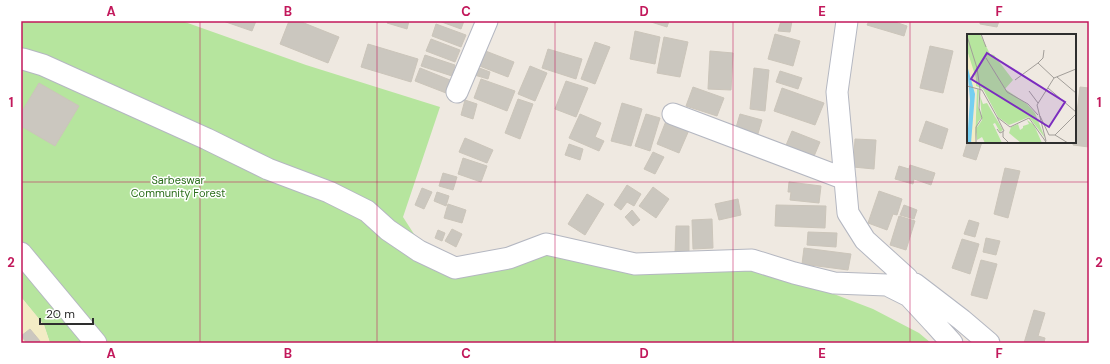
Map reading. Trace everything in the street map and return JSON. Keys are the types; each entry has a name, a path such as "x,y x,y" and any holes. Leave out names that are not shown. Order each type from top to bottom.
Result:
{"street":[{"path":"457,92 487,21"},
{"path":"847,21 837,92 848,213 865,240 907,278 962,320 989,343"},
{"path":"24,60 43,65 268,168 329,192 367,211 388,230 419,251 455,268 509,258 546,244 635,264 752,260 834,283 887,285 909,296 952,343"},
{"path":"673,114 845,179"},
{"path":"21,253 96,343"},
{"path":"907,278 934,323"}],"green space":[{"name":"Sarbeswar Community Forest","path":"21,21 182,21 306,65 440,107 403,217 423,248 452,274 547,251 744,266 826,291 873,309 919,333 931,343 50,343 44,325 21,297"}],"sand":[{"path":"21,297 44,325 50,343 21,343"}],"building":[{"path":"223,21 256,21 252,31"},
{"path":"289,21 299,21 339,37 328,63 280,44"},
{"path":"388,21 409,21 407,29 387,23"},
{"path":"439,21 464,21 461,29"},
{"path":"648,21 669,21 667,27"},
{"path":"781,21 792,21 790,32 778,31"},
{"path":"869,21 892,21 907,26 904,36 867,25"},
{"path":"980,21 999,21 997,27 980,24"},
{"path":"436,24 466,35 461,47 432,36"},
{"path":"635,31 660,37 655,64 630,59"},
{"path":"775,34 800,41 793,66 768,59"},
{"path":"664,37 688,42 680,77 657,73"},
{"path":"431,39 460,50 455,62 426,51"},
{"path":"595,42 610,47 595,84 581,79"},
{"path":"368,44 418,59 411,82 361,67"},
{"path":"930,46 953,51 943,93 920,88"},
{"path":"548,49 582,59 576,79 542,68"},
{"path":"483,50 514,62 508,77 477,65"},
{"path":"710,51 733,53 731,90 708,89"},
{"path":"425,55 455,65 452,76 421,66"},
{"path":"474,66 490,72 488,79 471,74"},
{"path":"530,66 547,73 535,101 518,94"},
{"path":"420,68 450,80 446,93 415,81"},
{"path":"754,68 769,70 765,111 750,109"},
{"path":"780,71 802,78 798,89 776,82"},
{"path":"481,79 515,91 507,111 474,98"},
{"path":"566,81 588,88 576,117 555,109"},
{"path":"39,83 79,106 55,146 21,126 21,113"},
{"path":"693,87 724,98 717,116 686,106"},
{"path":"1080,87 1089,88 1089,147 1073,145 1073,143 1076,143 1076,121"},
{"path":"782,88 824,103 815,125 774,111"},
{"path":"518,99 533,104 520,139 505,133"},
{"path":"465,100 477,104 473,119 461,115"},
{"path":"622,103 642,109 631,146 611,141"},
{"path":"580,114 601,123 595,137 604,141 599,151 569,138"},
{"path":"646,114 660,118 650,151 635,146"},
{"path":"740,114 762,120 757,137 735,131"},
{"path":"666,121 689,130 679,153 657,144"},
{"path":"926,121 948,129 942,149 919,141"},
{"path":"792,131 820,142 812,161 784,150"},
{"path":"465,138 493,150 487,163 459,152"},
{"path":"855,139 876,140 874,169 853,167"},
{"path":"967,143 982,143 976,160 963,156"},
{"path":"569,144 583,149 580,160 565,155"},
{"path":"653,152 664,157 655,174 644,169"},
{"path":"463,158 487,166 481,182 458,174"},
{"path":"910,165 935,173 931,185 914,179 913,184 895,179 899,166 909,169"},
{"path":"1005,168 1020,171 1008,218 994,214"},
{"path":"443,173 457,177 453,190 439,186"},
{"path":"789,182 821,186 819,203 790,200 791,192 788,192"},
{"path":"627,185 641,194 634,206 627,202 621,210 614,205"},
{"path":"653,187 669,199 656,218 639,206"},
{"path":"422,188 432,192 424,209 415,205"},
{"path":"879,191 902,199 897,215 893,214 887,230 868,223"},
{"path":"437,192 449,196 446,206 434,201"},
{"path":"587,194 604,204 585,235 568,224"},
{"path":"738,199 741,215 719,220 715,204"},
{"path":"448,204 466,210 462,223 444,218"},
{"path":"776,205 826,206 825,228 775,226"},
{"path":"904,205 917,210 914,219 900,215"},
{"path":"632,210 640,220 633,226 625,217"},
{"path":"899,216 915,221 906,250 890,245"},
{"path":"712,219 713,248 693,249 692,220"},
{"path":"969,220 979,223 975,237 964,234"},
{"path":"676,226 689,226 689,254 675,254"},
{"path":"452,229 462,234 456,247 445,241"},
{"path":"438,230 445,233 442,241 435,238"},
{"path":"808,232 837,233 836,247 807,245"},
{"path":"986,238 1000,241 996,255 983,252"},
{"path":"962,239 979,244 970,274 952,268"},
{"path":"804,248 851,254 848,270 802,264"},
{"path":"981,260 997,264 987,299 971,295"},
{"path":"1034,310 1045,313 1038,336 1045,338 1044,343 1024,343"},
{"path":"30,329 40,341 38,343 27,343 21,336"}]}
